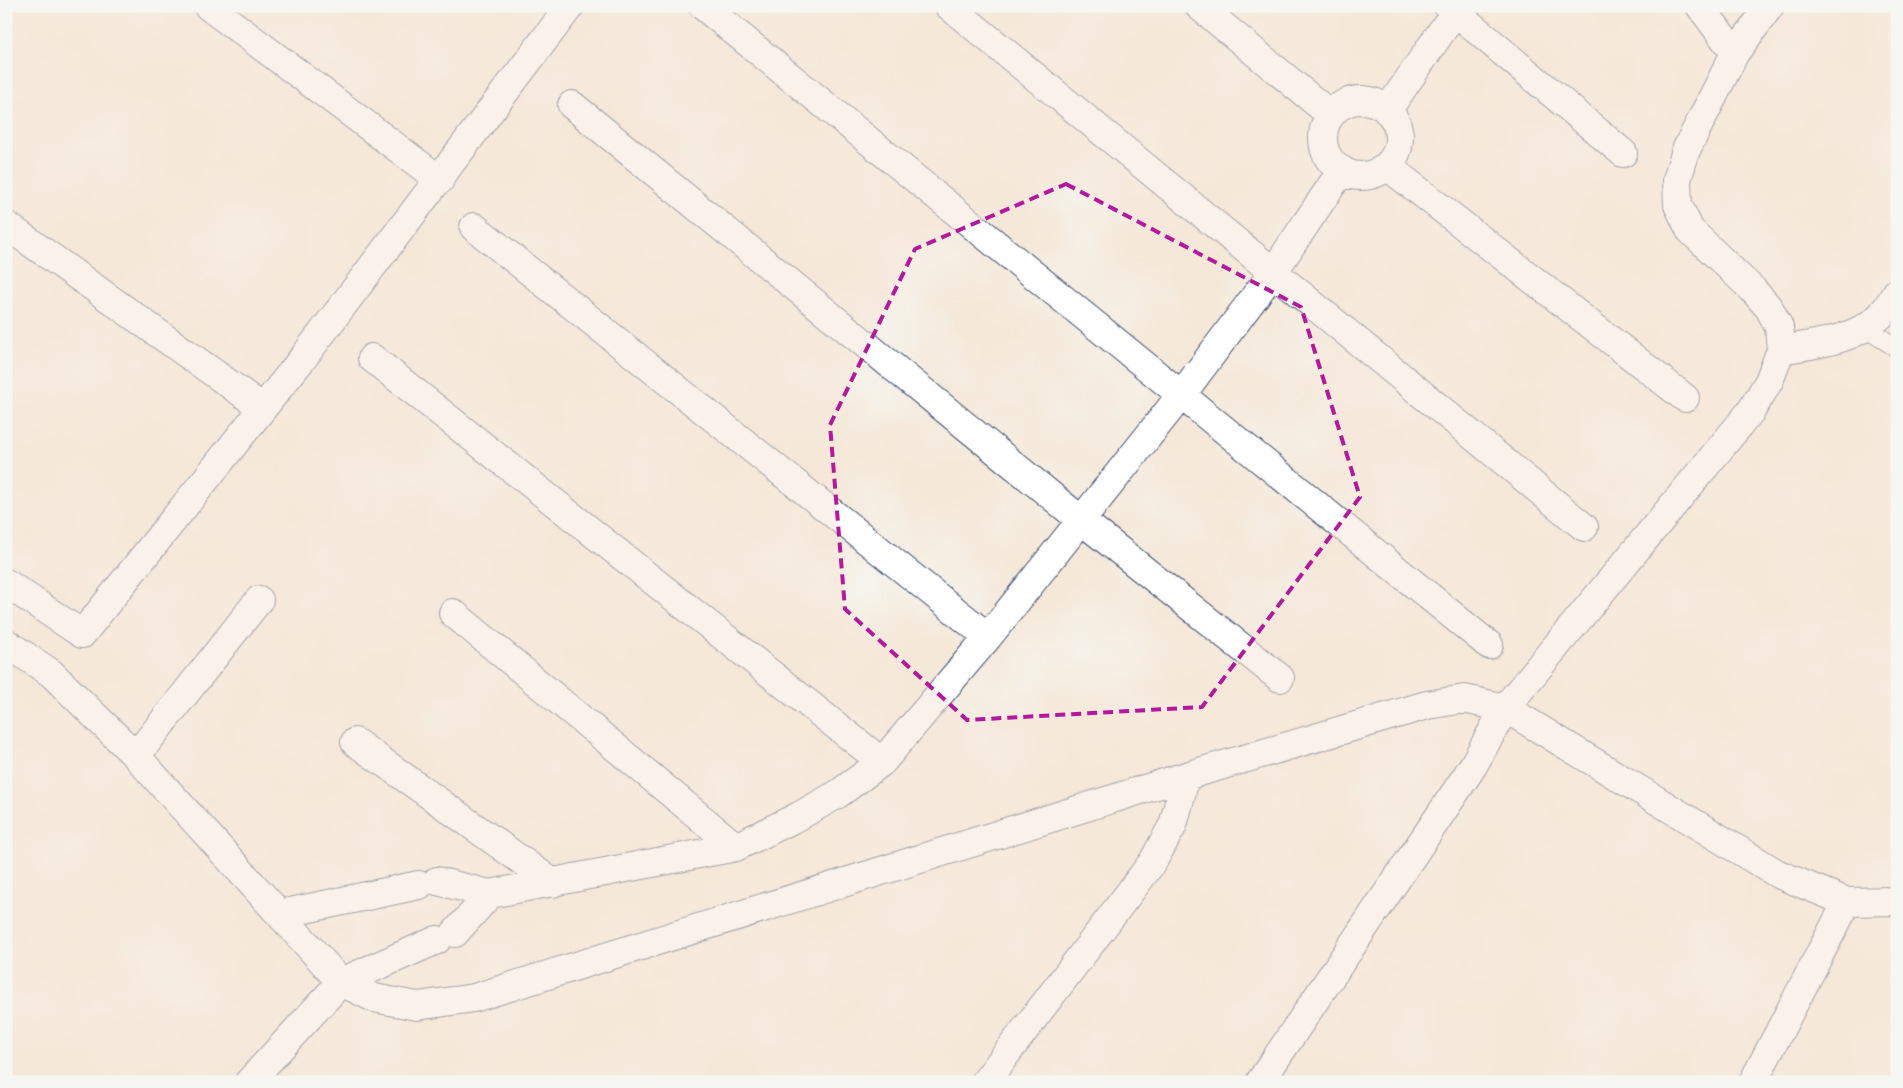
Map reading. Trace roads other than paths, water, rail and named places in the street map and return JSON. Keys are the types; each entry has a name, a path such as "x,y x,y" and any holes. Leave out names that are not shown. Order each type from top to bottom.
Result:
{"street":[{"path":"208,6 440,180"},
{"path":"6,583 82,634 263,408 440,180 570,6"},
{"path":"703,6 1489,645"},
{"path":"950,6 1584,527"},
{"path":"1199,6 1331,115"},
{"path":"1700,6 1735,53"},
{"path":"1260,1082 1473,766 1505,708 1751,411 1769,381 1781,350 1779,327 1769,308 1753,290 1690,230 1678,205 1677,180 1686,150 1735,53 1770,6"},
{"path":"1387,110 1454,8 1623,153"},
{"path":"1352,101 1377,103 1387,110 1395,120 1399,132 1399,144 1395,156 1387,166 1365,176 1342,170 1332,162 1326,151 1324,139 1326,126 1331,115 1340,107 1352,101"},
{"path":"572,105 1082,520 1280,678"},
{"path":"1387,166 1685,398"},
{"path":"281,914 428,883 490,894 736,847 838,794 882,762 988,637 1182,394 1274,271 1342,170"},
{"path":"6,226 263,408"},
{"path":"474,227 988,637"},
{"path":"1781,350 1838,339 1865,328 1880,316 1897,292"},
{"path":"372,358 882,762"},
{"path":"136,756 259,600"},
{"path":"453,613 736,847"},
{"path":"10,652 51,673 136,756 230,862 281,914 341,982 374,998 417,1006 474,998 1186,776 1427,705 1464,699 1505,708 1778,874 1847,902 1897,901"},
{"path":"355,742 553,883"},
{"path":"985,1082 1152,863 1173,825 1186,776"},
{"path":"249,1082 341,982 446,937 490,894"},
{"path":"1753,1082 1847,902"}],"lane":[{"path":"1865,328 1897,348"}]}
